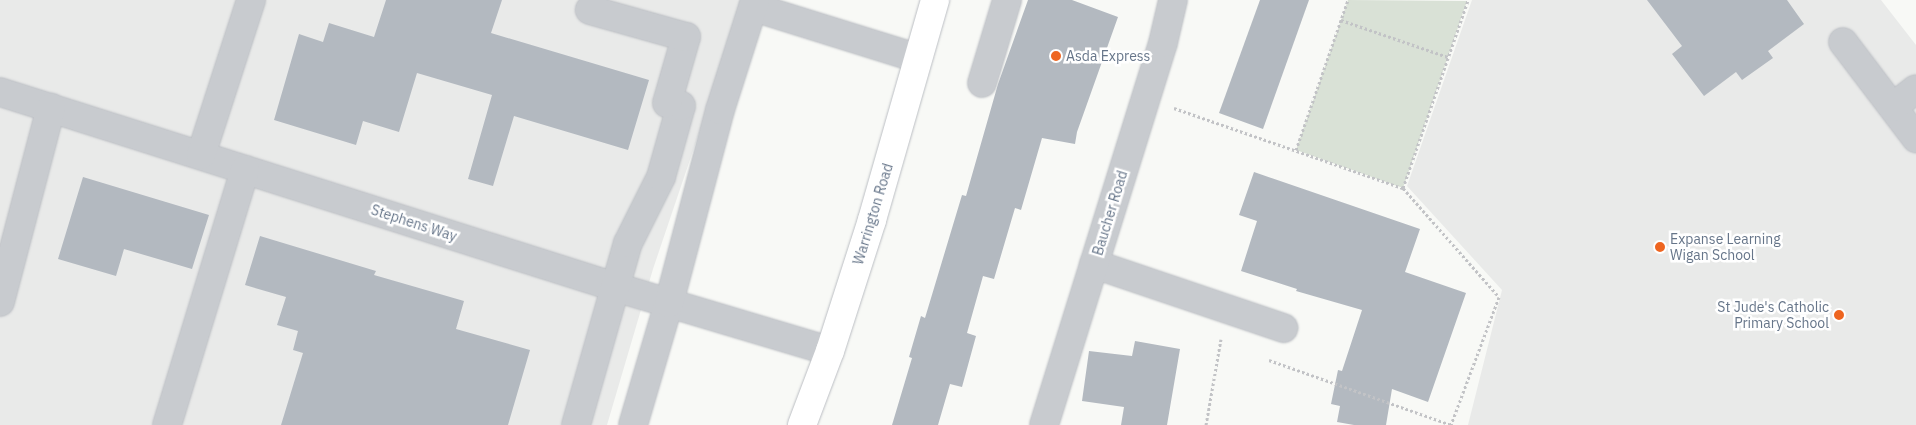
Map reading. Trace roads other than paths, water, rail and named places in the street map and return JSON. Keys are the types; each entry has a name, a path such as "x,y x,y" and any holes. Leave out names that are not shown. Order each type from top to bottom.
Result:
{"main road":[{"name":"Warrington Road","path":"802,425 830,351 872,220 935,0"}],"street":[{"path":"201,155 251,0"},
{"path":"982,83 1007,0"},
{"name":"Baucher Road","path":"1044,425 1145,98 1173,0"},
{"path":"633,425 669,303 720,110 754,4 917,58"},
{"path":"576,425 628,242 661,177 681,106 667,103 686,37 590,10"},
{"path":"1843,42 1916,138"},
{"path":"1893,107 1916,89"},
{"name":"Stephens Way","path":"0,92 669,303 830,351"},
{"path":"0,302 51,108"},
{"path":"167,425 245,170"},
{"path":"1094,264 1283,328"}],"place":[{"name":"Asda Express","path":"1056,56"},
{"name":"Expanse Learning Wigan School","path":"1660,247"},
{"name":"St Jude's Catholic Primary School","path":"1839,315"}]}
